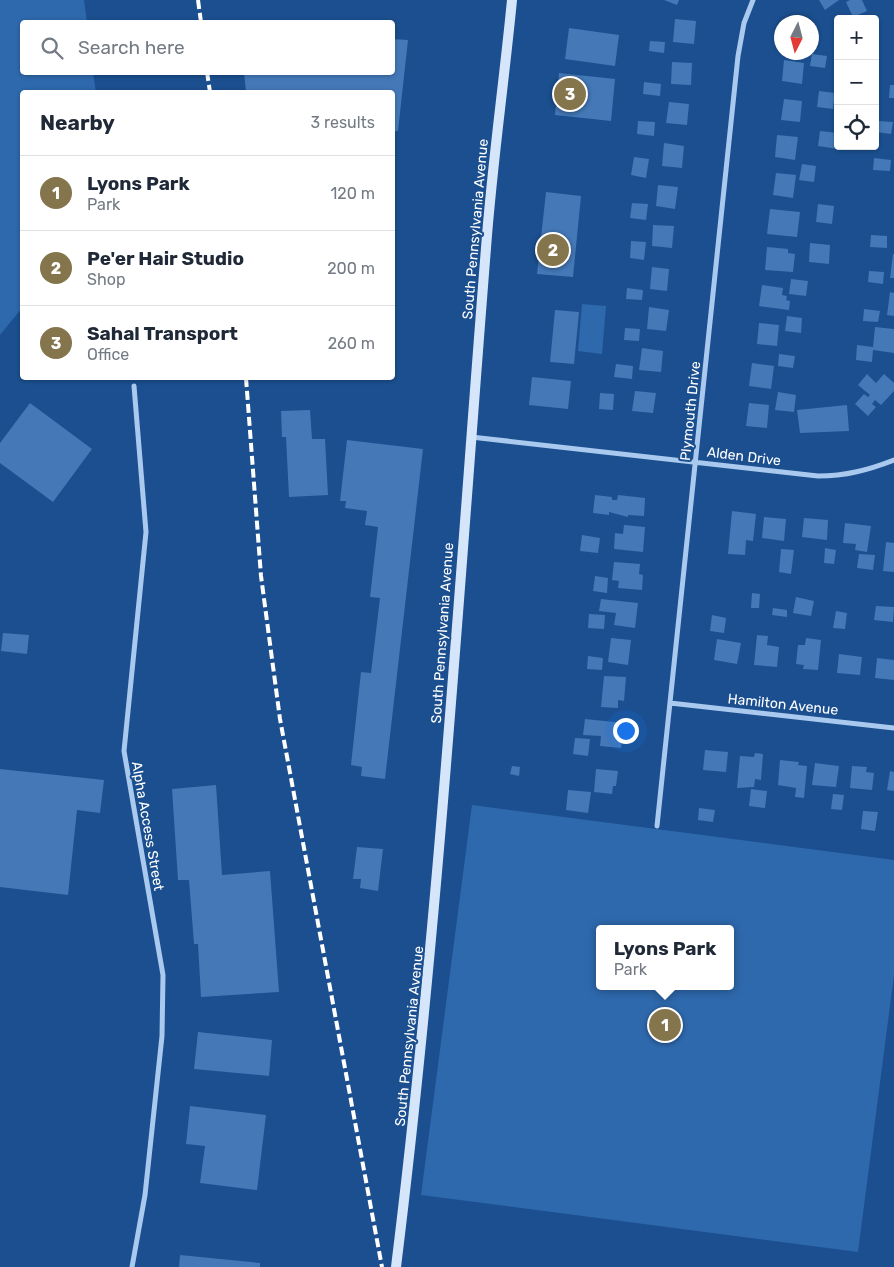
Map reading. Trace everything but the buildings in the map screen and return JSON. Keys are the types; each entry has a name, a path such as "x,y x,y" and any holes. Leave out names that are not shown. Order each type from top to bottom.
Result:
{"main road":[{"name":"South Pennsylvania Avenue","path":"396,1267 420,1068 435,915 486,245 512,0"}],"street":[{"name":"Plymouth Drive","path":"657,826 738,56 744,23 753,0"},
{"name":"Alpha Access Street","path":"132,1267 145,1195 158,1080 162,1036 163,984 124,751 146,532 134,386"},
{"name":"Alden Drive","path":"470,437 818,476 840,476 861,472 894,460"},
{"name":"Hamilton Avenue","path":"670,703 894,728"}],"shaded area":[{"path":"0,0 84,0 87,20 20,20 20,75 93,75 96,90 20,90 20,310 0,335"},
{"path":"582,304 606,306 602,354 578,351"},
{"path":"472,805 894,860 894,975 858,1252 421,1195"}],"railway":[{"path":"198,0 201,20"},
{"path":"207,75 210,90"},
{"path":"246,380 261,576 280,719 382,1267"}],"place":[{"name":"Sahal Transport","path":"570,94"},
{"name":"Pe'er Hair Studio","path":"553,250"},
{"name":"Lyons Park","path":"665,1025"}]}
